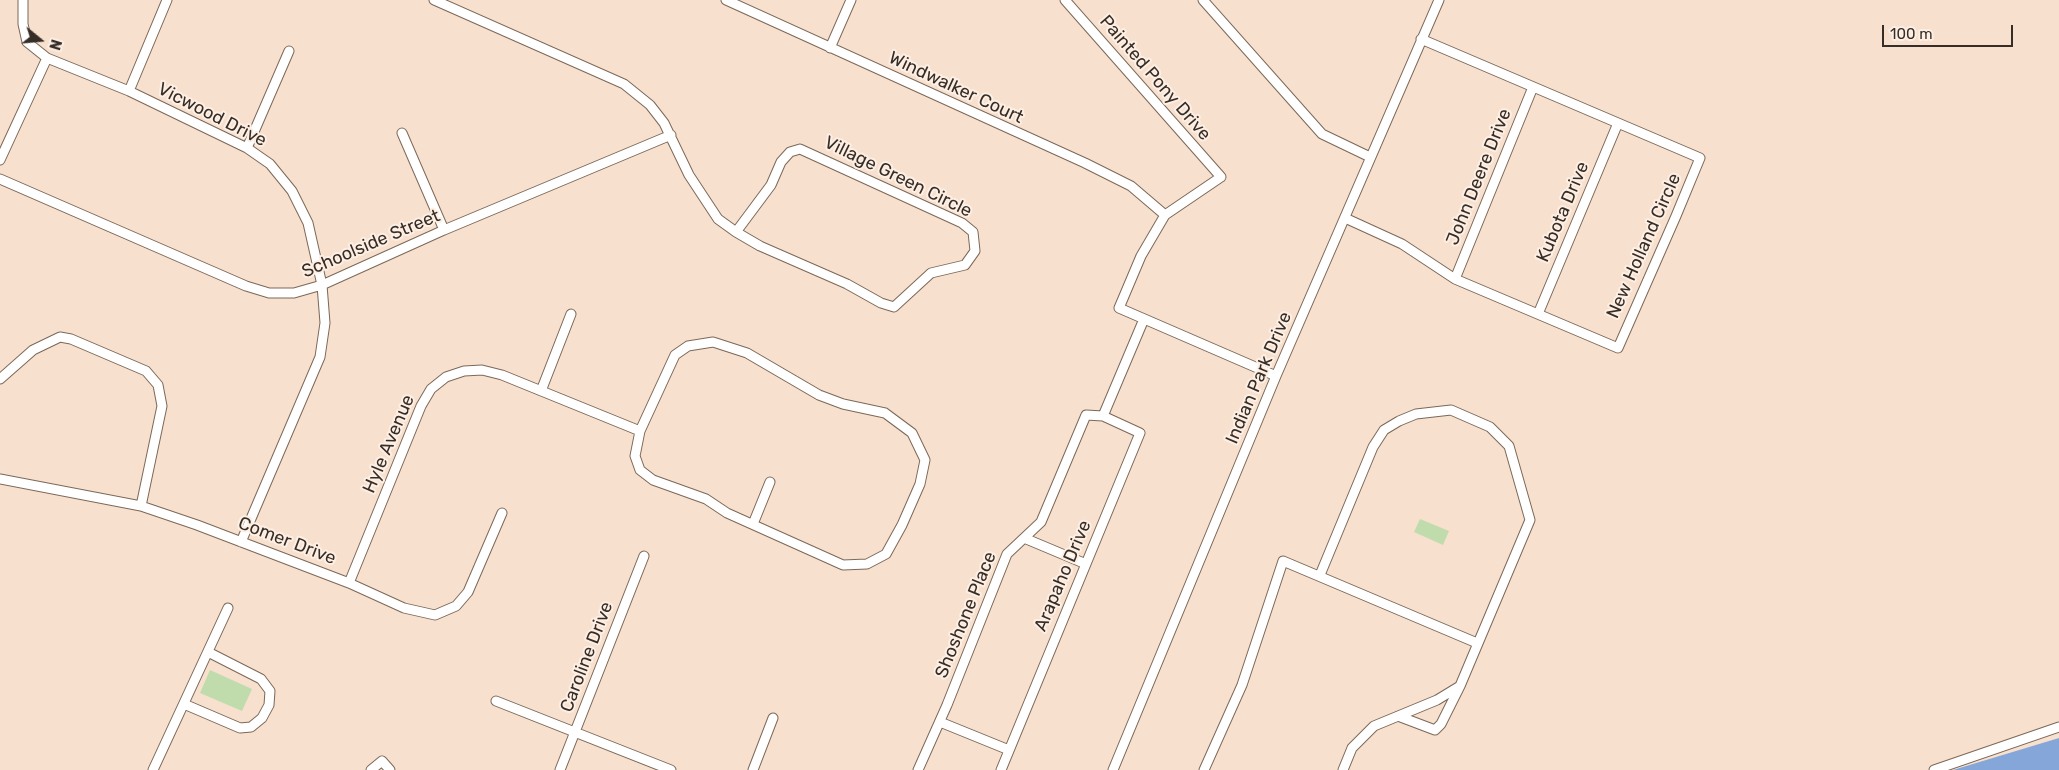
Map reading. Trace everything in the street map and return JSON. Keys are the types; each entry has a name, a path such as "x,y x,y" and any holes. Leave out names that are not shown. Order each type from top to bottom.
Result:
{"street":[{"name":"Vicwood Drive","path":"23,0 23,24 27,42 47,58 129,91 248,148 270,164 292,191 308,224 322,285 326,323 320,357 242,542"},
{"path":"129,91 167,0"},
{"path":"434,0 624,84 650,105 671,135 689,175 706,203 718,219 736,232"},
{"name":"Windwalker Court","path":"726,0 737,2 830,48 1085,163 1131,186 1165,215"},
{"path":"830,48 851,0"},
{"name":"Painted Pony Drive","path":"1065,0 1221,177 1165,215"},
{"path":"1203,0 1322,134 1370,157"},
{"name":"Indian Park Drive","path":"1113,770 1276,376 1438,0"},
{"name":"New Holland Circle","path":"1345,218 1402,244 1455,279 1618,348 1700,158 1421,39"},
{"path":"248,148 289,51"},
{"path":"0,160 47,58"},
{"name":"John Deere Drive","path":"1455,279 1533,87"},
{"name":"Kubota Drive","path":"1538,314 1618,123"},
{"path":"402,133 444,230"},
{"name":"Schoolside Street","path":"0,179 246,286 269,293 294,293 322,285 444,230 671,135"},
{"name":"Village Green Circle","path":"800,149 962,222 973,232 975,251 965,265 931,273 894,306 881,303 847,284 760,246 736,232 771,185 781,162 790,152 800,149"},
{"path":"1165,215 1141,256 1119,308 1276,376"},
{"path":"541,391 571,314"},
{"path":"1103,416 1144,319"},
{"path":"0,379 33,350 60,337 71,339 146,371 158,385 162,406 141,506"},
{"path":"713,342 747,353 819,395 843,404 886,413 912,433 925,460 920,484 902,525 886,554 867,564 843,565 753,524 727,513 706,499 653,480 640,470 635,456 640,431 675,355 688,346 713,342"},
{"name":"Hyle Avenue","path":"349,583 421,406 431,389 446,377 464,371 482,370 502,375 640,431"},
{"path":"1320,576 1374,447 1384,430 1399,420 1436,411 1451,410 1490,427 1509,446 1530,520 1460,686 1441,724 1435,730 1398,716"},
{"name":"Shoshone Place","path":"918,770 940,722 1007,554 1040,522 1086,415 1103,416"},
{"name":"Arapaho Drive","path":"1001,770 1140,434 1103,416"},
{"name":"Comer Drive","path":"0,479 141,506 349,583 404,608 435,615 456,606 468,592 502,513"},
{"path":"753,524 770,482"},
{"path":"1024,538 1086,564"},
{"name":"Caroline Drive","path":"560,770 644,556"},
{"path":"1204,770 1242,685 1283,561 1477,643"},
{"path":"153,770 228,608"},
{"path":"184,704 240,728 251,727 262,718 269,705 270,692 261,679 208,652"},
{"path":"1343,770 1352,748 1374,726 1437,700 1460,686"},
{"path":"496,701 671,770"},
{"path":"753,770 773,718"},
{"path":"940,722 1009,750"},
{"path":"1934,770 2059,728"},
{"path":"371,770 382,761 390,770"}],"green space":[{"path":"1420,519 1449,531 1443,545 1414,532"},
{"path":"210,670 252,689 242,711 200,693"}],"water":[{"path":"2059,738 2059,770 1953,770"}]}
